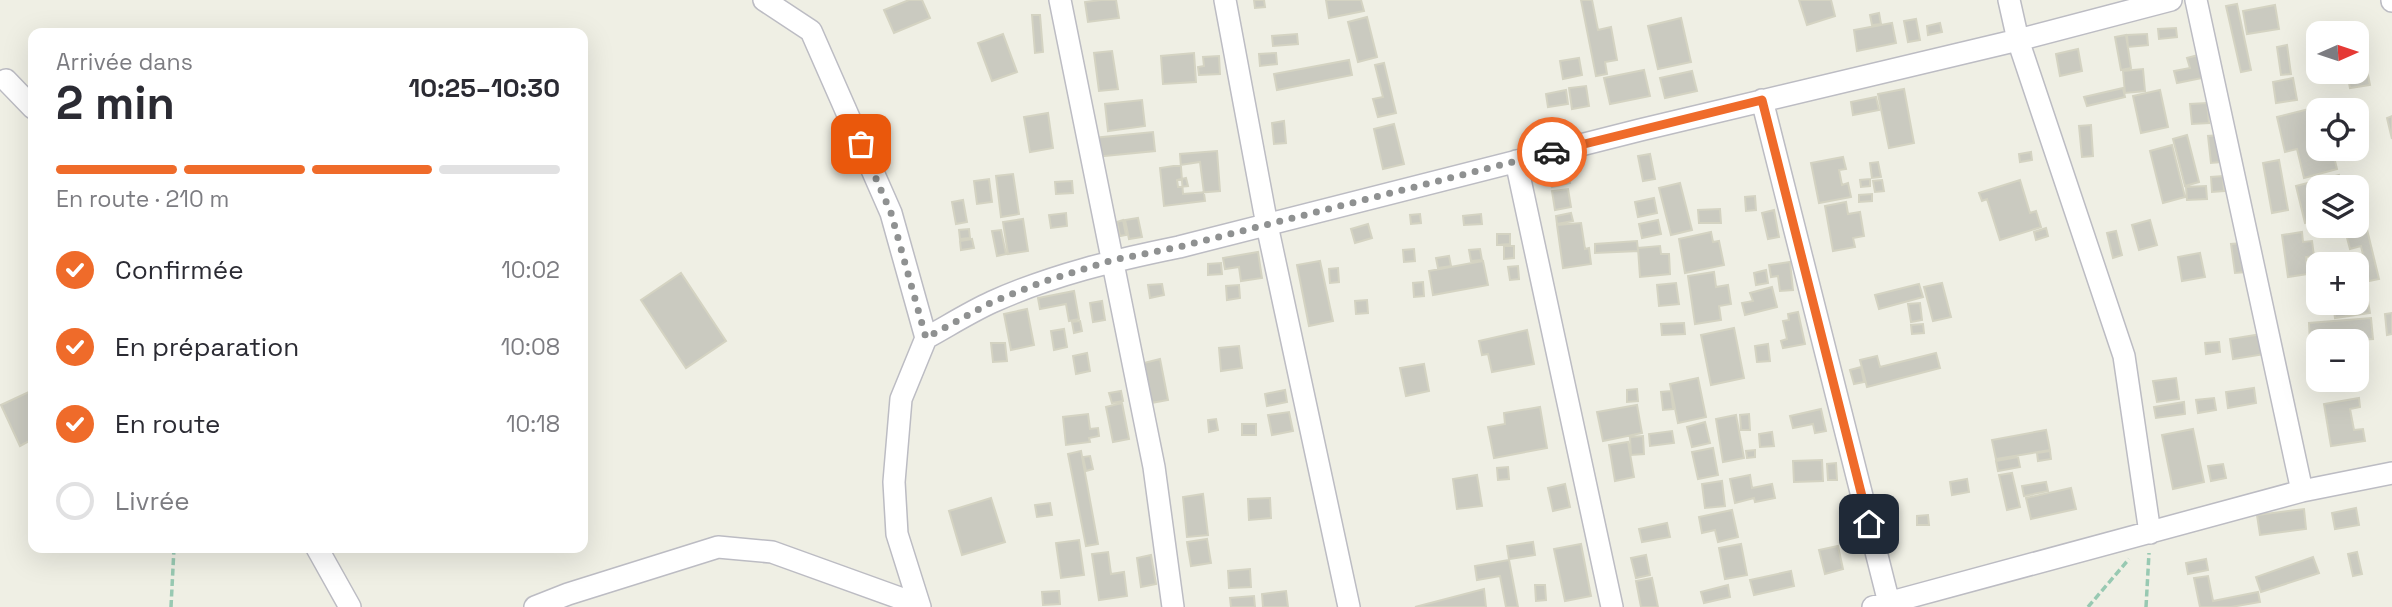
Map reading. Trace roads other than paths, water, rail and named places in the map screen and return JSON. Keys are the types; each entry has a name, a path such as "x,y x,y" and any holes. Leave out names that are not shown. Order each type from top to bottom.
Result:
{"street":[{"path":"764,0 811,31 891,213 926,338 901,399 894,482 897,534 920,606"},
{"path":"1060,0 1154,467 1173,607"},
{"path":"1225,0 1267,225 1349,607"},
{"path":"2009,0 2018,40 2124,356 2150,533"},
{"path":"926,338 992,302 1045,281 1113,260 1179,247 2171,0"},
{"path":"2196,0 2302,491"},
{"path":"6,80 28,103"},
{"path":"1762,100 1881,605 2302,491 2392,473"},
{"path":"1516,161 1612,607"},
{"path":"534,607 718,547 772,552 920,606"},
{"path":"320,553 350,607"}]}
